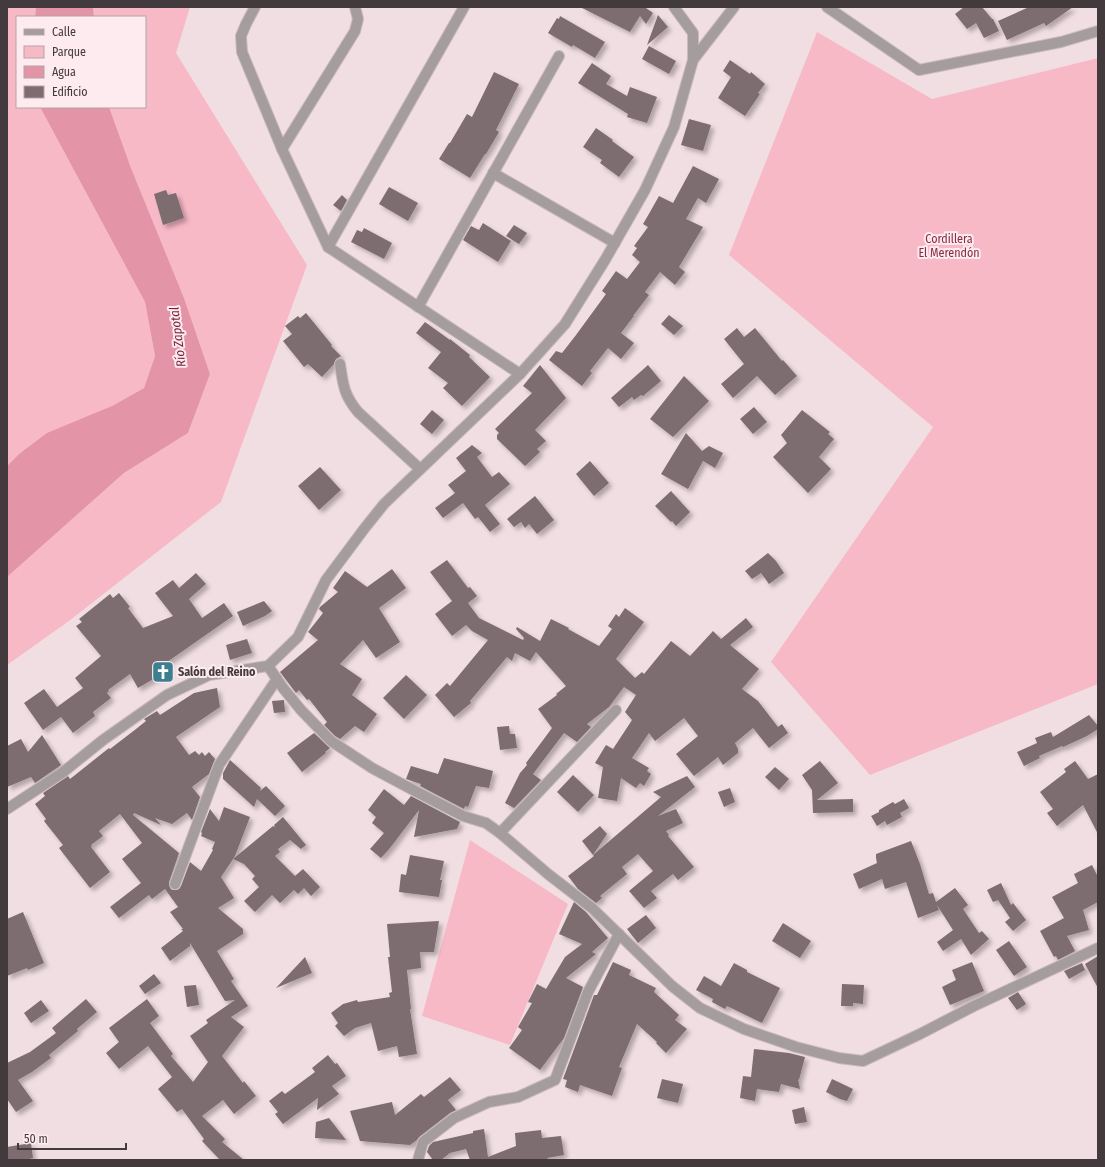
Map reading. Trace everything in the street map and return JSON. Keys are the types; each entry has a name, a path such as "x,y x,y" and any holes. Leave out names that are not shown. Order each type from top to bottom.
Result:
{"street":[{"path":"255,7 241,36 242,52 282,150 328,247 520,374"},
{"path":"282,150 355,31 358,19 355,7"},
{"path":"328,247 464,7"},
{"path":"7,809 62,773 103,740 167,695 209,675 268,666 298,637 326,580 384,504 520,374 565,324 615,243 645,190 674,126 693,60 693,33 674,7"},
{"path":"693,60 734,7"},
{"path":"827,7 919,70 1061,42 1098,31"},
{"path":"418,307 559,56"},
{"path":"493,173 615,243"},
{"path":"340,364 344,388 350,402 358,412 420,469"},
{"path":"268,666 301,710 331,741 372,768 415,792 463,816 486,823 500,833 548,874 592,908 672,986 700,1008 744,1029 796,1047 839,1058 863,1061 976,1005 1098,948"},
{"path":"175,884 219,765 277,679"},
{"path":"500,833 616,710"},
{"path":"418,1160 422,1142 454,1118 489,1102 518,1098 556,1080 588,992 619,934"}],"green space":[{"path":"7,7 36,7 35,16 16,16 16,108 41,108 145,302 155,356 144,388 19,454 7,466"},
{"path":"93,7 190,7 176,53 307,265 221,502 69,621 7,665 7,577 124,473 188,433 210,374 184,298 131,168 109,108 146,108 146,16 94,16"},
{"name":"Cordillera El Merendón","path":"817,32 932,99 1098,58 1098,684 870,775 771,662 933,427 729,255"},
{"path":"470,840 568,904 510,1045 422,1016"}],"water":[{"path":"36,7 93,7 94,16 35,16"},
{"name":"Río Zapotal","path":"41,108 109,108 131,168 184,298 210,374 188,433 124,473 7,577 7,466 19,454 47,433 112,406 144,388 155,356 145,302"}],"building":[{"path":"580,7 646,7 653,13 646,24 640,16 630,32"},
{"path":"964,7 982,7 993,19 999,31 984,38 976,23 967,29 955,14"},
{"path":"1029,7 1073,7 1046,26 1044,23 1007,40 998,21"},
{"path":"658,15 668,27 647,45"},
{"path":"560,16 605,42 595,58 548,33 557,18 559,19"},
{"path":"649,46 676,61 669,74 642,59"},
{"path":"730,60 750,74 751,72 765,84 745,116 718,98 731,77 723,71"},
{"path":"592,63 611,76 606,84 627,96 630,87 657,97 647,123 627,117 628,114 578,83"},
{"path":"494,72 519,84 496,130 499,132 470,178 439,159 467,114 472,117"},
{"path":"689,119 711,125 703,151 681,145"},
{"path":"596,128 634,157 619,177 600,163 602,160 583,147"},
{"path":"693,166 719,179 706,203 698,198 686,219 703,227 679,267 685,272 675,285 660,272 645,292 649,295 621,333 634,343 621,359 608,348 590,371 592,373 582,386 549,360 556,351 562,353 576,335 606,294 602,291 616,271 627,279 640,262 632,255 637,248 634,246 648,227 643,224 659,196 673,203"},
{"path":"389,187 418,203 408,221 379,204"},
{"path":"166,190 168,195 176,193 184,218 163,225 154,194"},
{"path":"342,195 347,200 341,211 333,205"},
{"path":"483,223 511,241 498,262 463,240 471,226 479,230"},
{"path":"514,225 527,233 519,244 506,236"},
{"path":"364,228 392,243 384,259 351,242 357,230 362,232"},
{"path":"306,313 332,345 331,346 341,356 336,359 334,364 322,377 308,364 304,367 283,341 292,334 285,326 298,316 300,318"},
{"path":"669,315 683,326 674,335 661,324"},
{"path":"425,322 470,355 469,357 490,377 462,406 443,388 448,383 428,368 441,352 416,333"},
{"path":"737,328 744,337 755,328 782,361 783,360 797,376 775,395 757,376 733,398 721,384 744,364 724,339"},
{"path":"540,365 566,398 535,430 546,441 537,449 540,452 525,466 497,439 497,435 499,433 495,429 532,393 523,386"},
{"path":"648,365 661,381 643,396 641,395 634,400 632,397 619,407 611,398"},
{"path":"684,376 709,401 673,437 650,419"},
{"path":"754,407 767,422 753,434 740,419"},
{"path":"432,410 444,420 432,434 420,424"},
{"path":"802,410 830,432 828,434 834,439 819,457 831,469 808,493 773,457 787,443 781,435"},
{"path":"686,433 702,451 709,446 723,453 715,468 703,461 688,489 661,474"},
{"path":"472,445 482,453 477,457 492,477 499,472 510,484 485,505 500,524 490,532 478,517 475,519 463,503 443,518 435,508 455,493 448,485 466,471 456,458"},
{"path":"590,461 609,483 594,496 576,474"},
{"path":"320,467 341,490 319,510 298,486"},
{"path":"671,491 690,512 676,526 655,506"},
{"path":"535,496 554,520 537,534 529,524 525,528 521,522 514,527 507,519"},
{"path":"768,553 776,561 784,573 769,584 761,573 752,579 745,571"},
{"path":"447,560 468,588 470,587 477,596 468,603 479,618 523,640 524,638 516,629 517,627 540,641 551,619 599,646 612,629 608,626 616,614 619,617 625,608 644,622 616,659 635,678 642,672 644,674 671,641 690,656 713,631 721,639 746,618 753,627 730,645 759,669 742,689 758,701 778,727 782,724 788,733 769,748 753,728 735,743 738,753 723,765 718,757 694,776 676,754 698,736 684,718 655,741 649,733 632,758 649,768 647,771 651,774 644,786 640,783 636,788 621,778 617,801 598,798 603,767 595,763 606,745 613,749 632,720 625,712 636,695 624,687 609,707 587,724 591,727 577,742 564,733 533,774 541,780 514,808 505,803 520,773 527,765 526,763 552,728 538,709 557,695 556,694 566,686 536,652 530,661 515,653 512,661 507,657 470,701 471,703 454,717 435,695 447,683 450,686 488,640 472,631 466,625 452,636 435,614 452,601 430,572"},
{"path":"392,569 406,588 379,608 400,642 376,658 363,640 340,664 362,679 352,695 377,714 364,732 355,726 340,739 324,725 327,722 309,699 307,700 299,690 296,693 280,672 318,640 308,632 323,613 319,609 320,607 338,592 333,588 345,571 367,587"},
{"path":"196,573 206,584 189,599 202,618 224,603 233,616 160,667 162,674 138,688 130,674 108,690 109,691 107,693 111,698 93,712 95,716 73,733 61,717 43,730 24,703 44,689 57,707 83,688 75,678 101,656 76,626 82,622 79,619 110,594 113,598 119,593 143,628 173,616 155,593 173,580 179,588"},
{"path":"264,601 272,611 265,616 243,626 237,612"},
{"path":"247,639 252,653 230,660 226,645"},
{"path":"406,675 427,695 404,719 383,698"},
{"path":"217,688 220,707 176,737 189,755 195,751 199,755 202,752 205,756 209,752 215,759 209,774 192,787 200,797 192,820 187,813 172,824 155,818 161,825 134,813 133,815 179,853 169,882 172,890 179,889 181,886 190,862 201,871 213,850 212,849 215,842 201,836 201,832 210,809 219,821 224,807 250,817 235,856 221,877 234,898 218,908 243,929 243,934 217,951 234,979 231,981 248,1006 231,1017 244,1027 222,1056 243,1083 244,1081 256,1096 234,1114 223,1100 202,1116 225,1139 222,1142 244,1160 220,1160 202,1141 204,1139 182,1109 177,1112 158,1089 172,1077 148,1046 119,1069 106,1053 119,1042 109,1028 147,999 159,1016 150,1023 173,1054 171,1056 193,1082 208,1062 190,1036 208,1023 206,1020 235,1000 225,1001 190,943 190,946 170,961 161,948 183,931 170,912 178,907 165,889 152,899 149,895 119,918 110,907 141,883 122,859 142,843 120,814 99,831 103,836 91,845 110,872 90,888 59,848 63,845 44,821 46,819 35,804 45,796 43,793 68,776 70,779 146,721 144,719 157,711 160,715 194,693"},
{"path":"284,700 285,712 274,713 272,701"},
{"path":"1089,715 1098,726 1098,729 1063,747 1062,746 1039,756 1040,758 1024,766 1017,752 1037,743 1035,738 1051,732 1053,737"},
{"path":"509,726 510,734 515,734 517,748 500,750 497,727"},
{"path":"314,733 330,748 302,772 287,753"},
{"path":"42,735 61,765 35,783 31,777 7,787 7,746 21,739 28,752"},
{"path":"444,758 493,771 489,788 476,786 468,807 465,806 464,809 420,786 421,784 406,779 411,766 438,774"},
{"path":"230,760 261,788 260,791 266,786 285,806 275,816 257,799 254,807 223,779 223,773"},
{"path":"820,761 838,783 817,800 853,799 853,812 813,813 812,790 802,775"},
{"path":"1075,761 1088,779 1098,774 1098,834 1083,805 1057,826 1047,813 1053,809 1040,792 1066,772 1064,769"},
{"path":"775,767 789,779 779,790 765,777"},
{"path":"573,775 594,795 578,812 557,792"},
{"path":"687,776 695,787 658,816 676,809 683,823 666,831 669,835 668,836 694,867 678,880 673,874 651,891 657,898 644,908 629,891 653,871 638,854 622,867 627,874 600,896 602,898 596,903 578,889 568,876 594,856 593,855 661,797 653,792"},
{"path":"730,788 735,802 724,807 718,792"},
{"path":"384,789 404,805 411,796 460,822 457,829 414,837 419,810 381,858 370,849 384,833 372,823 376,817 368,810"},
{"path":"904,799 909,808 900,813 902,817 887,825 885,821 877,826 871,816 893,802 895,804"},
{"path":"283,817 306,845 301,849 290,840 278,849 280,852 275,856 295,876 303,869 320,887 311,896 304,888 298,894 294,890 280,903 272,895 255,912 244,901 259,887 252,879 255,876 244,864 233,859 273,826 275,827 274,825"},
{"path":"600,826 607,834 593,855 582,841"},
{"path":"911,841 929,894 933,893 936,902 955,888 968,905 963,909 979,933 982,931 989,939 971,955 961,939 943,951 937,942 953,930 937,905 939,910 918,918 906,882 885,889 882,879 859,889 853,874 877,863 876,854"},
{"path":"410,855 444,861 440,880 442,880 439,897 399,892 401,874 406,875"},
{"path":"1092,865 1098,877 1098,902 1083,910 1089,930 1067,936 1075,951 1058,960 1056,956 1054,957 1040,931 1064,918 1052,897 1078,883 1074,874"},
{"path":"1001,883 1011,905 1013,903 1026,920 1013,931 1005,922 1010,918 998,900 993,902 987,890"},
{"path":"574,902 586,912 608,938 592,952 596,954 566,978 583,987 564,1038 540,1070 509,1048 522,1030 518,1027 532,1003 528,1002 537,984 546,989 565,957 582,944 559,934"},
{"path":"23,912 44,963 28,970 27,968 7,976 7,919"},
{"path":"646,915 656,928 638,943 627,929"},
{"path":"439,921 434,952 420,952 421,968 407,970 410,1009 417,1054 399,1057 397,1046 378,1051 371,1023 355,1028 344,1036 335,1026 338,1023 331,1013 343,1004 357,1000 358,1002 390,997 389,993 392,992 388,957 390,957 387,924"},
{"path":"783,923 811,941 800,958 772,941"},
{"path":"1009,941 1027,967 1014,976 996,950"},
{"path":"1098,956 1098,988 1085,964"},
{"path":"305,957 312,973 276,988"},
{"path":"613,962 631,970 629,975 656,988 654,992 679,1015 675,1020 687,1029 666,1053 656,1043 657,1042 637,1024 619,1067 622,1068 612,1096 580,1085 578,1092 565,1087 567,1080 563,1079 594,995 597,995"},
{"path":"972,962 984,991 950,1005 942,987 956,980 952,970"},
{"path":"734,963 747,970 747,972 780,988 762,1023 727,1006 725,1009 712,1002 713,999 696,990 704,976 721,986"},
{"path":"1082,963 1085,970 1069,979 1064,971"},
{"path":"154,974 161,983 145,994 139,986"},
{"path":"842,984 864,985 863,1004 853,1003 853,1006 841,1006"},
{"path":"196,985 199,1005 187,1007 184,986"},
{"path":"1018,992 1026,1004 1017,1010 1008,998"},
{"path":"86,999 97,1012 77,1029 78,1031 49,1055 51,1058 18,1080 33,1101 16,1112 7,1099 7,1063 30,1052 56,1033 52,1028"},
{"path":"41,1000 49,1011 31,1023 24,1013"},
{"path":"754,1049 789,1053 805,1057 799,1080 798,1079 800,1089 781,1084 779,1092 757,1089 755,1101 740,1098 743,1076 751,1077"},
{"path":"328,1055 335,1064 337,1063 346,1076 332,1086 339,1094 317,1110 318,1098 283,1124 275,1114 278,1112 269,1101 282,1091 285,1094 315,1072 312,1068"},
{"path":"450,1077 461,1090 448,1100 456,1110 450,1113 410,1145 360,1141 350,1111 392,1102 395,1115 421,1094 424,1097"},
{"path":"662,1079 683,1084 678,1103 657,1098"},
{"path":"832,1079 853,1089 847,1101 826,1092"},
{"path":"804,1107 807,1122 795,1124 792,1110"},
{"path":"329,1118 346,1140 315,1138 316,1122"},
{"path":"484,1129 488,1157 516,1146 515,1133 541,1130 542,1138 561,1136 564,1155 547,1158 549,1160 470,1160 466,1149 450,1153 441,1160 433,1160 427,1152 429,1146 433,1142"},
{"path":"31,1143 33,1158 25,1160 7,1160 7,1147"}],"place":[{"name":"Salón del Reino","path":"163,672"}]}
